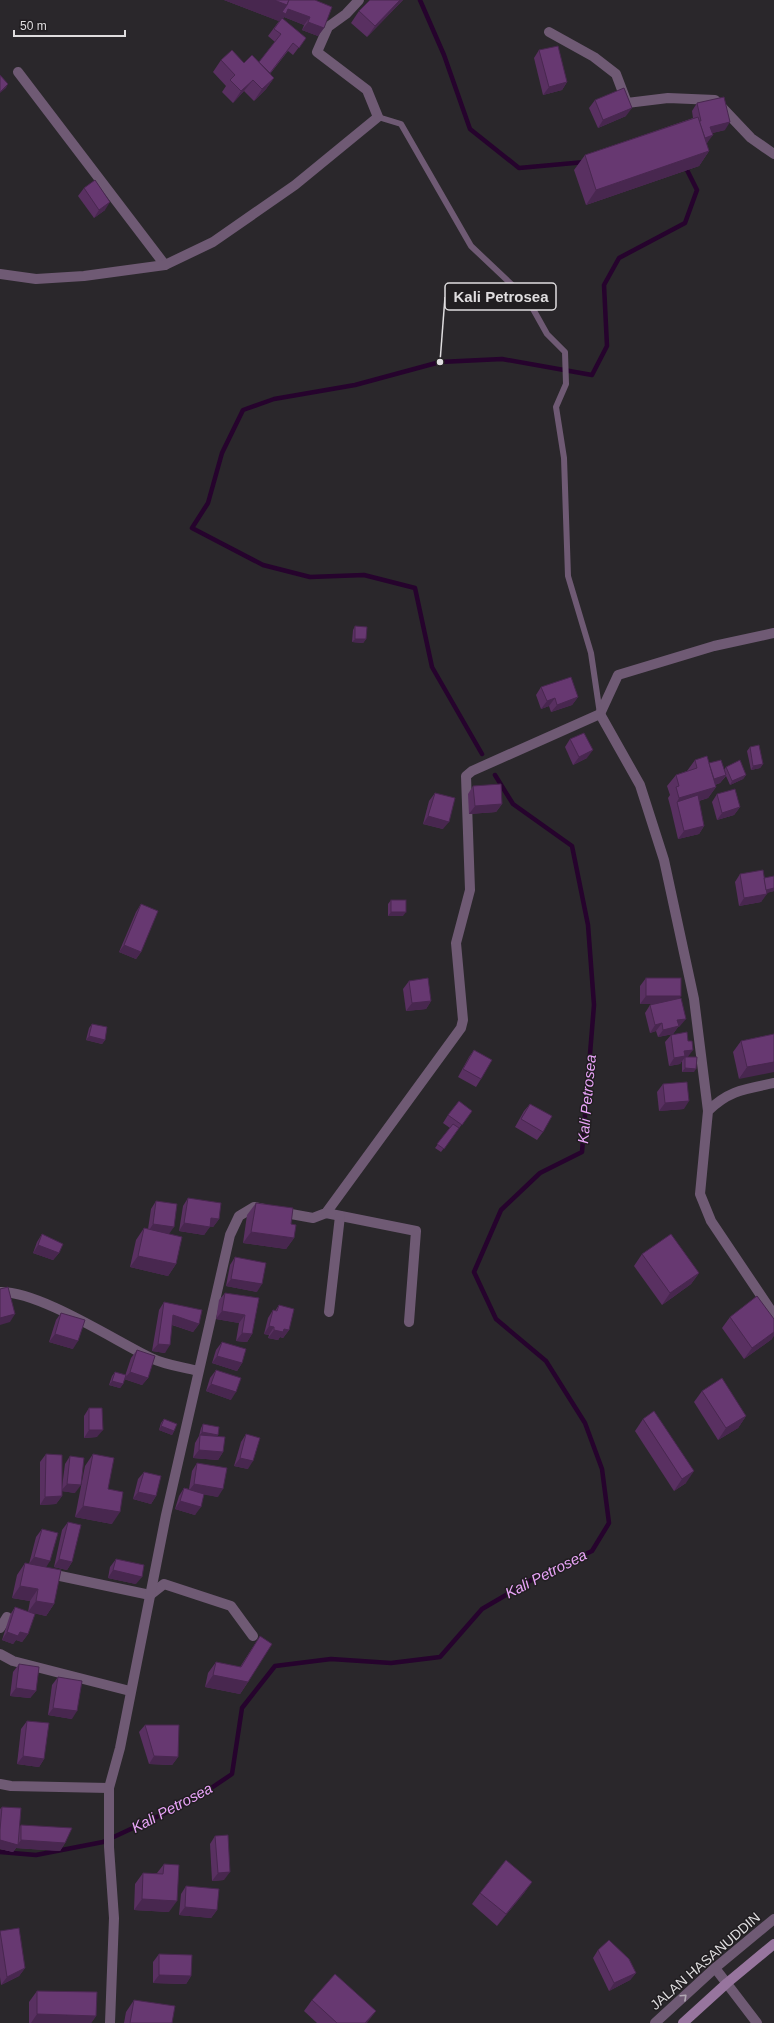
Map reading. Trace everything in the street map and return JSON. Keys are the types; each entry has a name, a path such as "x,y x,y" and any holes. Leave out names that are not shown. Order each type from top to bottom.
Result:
{"main road":[{"path":"683,2023 727,1983 774,1944"}],"street":[{"path":"0,274 36,279 84,276 165,265 213,242 295,184 378,117 367,90 317,52 328,27 346,14 359,0"},
{"path":"549,32 594,57 616,74 627,103 668,98 715,100 751,138 774,154"},
{"path":"18,72 165,265"},
{"path":"110,2023 114,1918 109,1847 110,1788 120,1748 150,1594 198,1371 230,1235 238,1216 254,1207 313,1218 326,1213 462,1028 463,1020 456,943 471,881 466,776 472,771 600,714 618,675 714,646 774,633"},
{"path":"600,714 640,785 664,860 694,999 708,1111 700,1194 711,1221 774,1315"},
{"path":"708,1111 719,1099 735,1091 774,1083"},
{"path":"326,1213 416,1231 409,1322"},
{"path":"329,1312 340,1216"},
{"path":"0,1292 10,1291 50,1306 152,1359 198,1371"},
{"path":"46,1573 150,1594 164,1584 231,1606 253,1636"},
{"path":"0,1628 7,1617"},
{"path":"0,1654 13,1660 130,1691"},
{"path":"0,1784 11,1786 110,1788"},
{"name":"JALAN HASANUDDIN","path":"656,2023 715,1968 774,1919"},
{"path":"715,1968 757,2023"}],"lane":[{"path":"378,117 401,124 471,246 528,300 547,334 565,352 566,384 556,407 564,458 568,576 592,652 600,714"}],"building":[{"path":"274,0 289,0 287,5"},
{"path":"289,0 315,0 332,7 324,28 308,22 310,17 288,9 286,14 282,12"},
{"path":"370,0 400,0 375,26 359,11"},
{"path":"282,18 306,38 299,48 293,43 270,73 259,62 281,34 274,29"},
{"path":"558,46 567,82 549,87 539,50"},
{"path":"232,50 244,63 252,55 274,78 262,89 253,80 241,91 230,80 235,75 221,60"},
{"path":"0,75 8,84 0,92"},
{"path":"624,88 632,108 603,120 595,100"},
{"path":"724,97 730,122 710,127 713,135 705,138 699,121 701,121 697,103"},
{"path":"698,117 709,151 596,190 585,155"},
{"path":"95,180 110,202 99,210 84,188"},
{"path":"355,626 367,627 366,639 355,639"},
{"path":"571,677 578,697 557,705 555,698 547,701 541,687"},
{"path":"584,733 593,750 579,757 570,739"},
{"path":"759,745 763,764 753,766 750,747"},
{"path":"707,756 716,787 679,798 676,787 679,786 676,775 697,768 695,760"},
{"path":"721,760 726,775 714,779 709,763"},
{"path":"740,760 746,775 732,781 726,767"},
{"path":"501,784 502,804 475,806 473,786"},
{"path":"735,789 740,807 722,813 717,794"},
{"path":"435,793 455,798 449,822 428,816"},
{"path":"698,795 704,826 684,831 677,802"},
{"path":"763,870 767,894 744,898 740,874"},
{"path":"774,876 774,888 766,890 764,878"},
{"path":"391,900 406,900 406,912 391,912"},
{"path":"141,904 158,911 141,952 124,945"},
{"path":"428,978 431,1001 412,1003 409,981"},
{"path":"646,978 681,978 681,996 646,996"},
{"path":"681,998 686,1019 677,1020 679,1026 663,1030 662,1023 655,1025 650,1005"},
{"path":"92,1024 107,1027 105,1040 89,1036"},
{"path":"687,1032 688,1041 692,1041 693,1050 684,1051 685,1056 674,1058 671,1035"},
{"path":"774,1034 774,1062 747,1067 741,1041"},
{"path":"474,1050 492,1060 481,1079 463,1069"},
{"path":"685,1057 697,1057 696,1069 685,1068"},
{"path":"687,1082 689,1101 665,1103 663,1084"},
{"path":"459,1101 472,1111 462,1125 448,1115"},
{"path":"530,1104 552,1116 543,1132 521,1119"},
{"path":"453,1124 459,1128 444,1149 437,1144"},
{"path":"188,1198 221,1203 219,1219 211,1218 210,1227 184,1223"},
{"path":"156,1201 177,1204 174,1227 153,1224"},
{"path":"256,1203 293,1208 291,1224 296,1225 294,1238 251,1232"},
{"path":"144,1228 182,1237 176,1264 138,1256"},
{"path":"42,1234 63,1244 59,1253 38,1245"},
{"path":"671,1234 699,1273 670,1293 642,1254"},
{"path":"235,1257 266,1263 262,1284 231,1279"},
{"path":"8,1287 15,1314 0,1318 0,1289"},
{"path":"225,1293 259,1298 252,1334 242,1333 245,1315 222,1311"},
{"path":"757,1296 774,1319 774,1332 752,1348 730,1317"},
{"path":"164,1302 202,1310 199,1324 173,1315 170,1345 158,1344"},
{"path":"279,1305 294,1309 289,1330 284,1329 283,1332 274,1330 274,1327 269,1326 273,1310 277,1311"},
{"path":"61,1313 85,1320 78,1341 55,1334"},
{"path":"222,1342 246,1349 242,1363 217,1356"},
{"path":"137,1350 155,1356 148,1378 130,1372"},
{"path":"216,1370 241,1378 236,1392 211,1384"},
{"path":"115,1372 126,1375 123,1384 112,1381"},
{"path":"722,1378 746,1416 726,1428 702,1391"},
{"path":"89,1408 102,1408 103,1430 89,1430"},
{"path":"654,1411 694,1471 682,1479 643,1419"},
{"path":"164,1419 177,1424 174,1431 161,1426"},
{"path":"203,1424 219,1427 218,1435 202,1432"},
{"path":"246,1434 260,1438 253,1461 240,1458"},
{"path":"200,1435 225,1437 223,1452 199,1450"},
{"path":"46,1454 62,1455 62,1496 45,1497"},
{"path":"93,1454 114,1458 108,1489 123,1492 120,1512 83,1506"},
{"path":"70,1456 84,1458 81,1485 67,1484"},
{"path":"197,1463 227,1468 223,1489 194,1484"},
{"path":"144,1472 161,1476 156,1496 138,1492"},
{"path":"184,1488 204,1494 201,1507 180,1501"},
{"path":"68,1522 81,1525 72,1562 59,1559"},
{"path":"42,1529 58,1533 50,1561 34,1557"},
{"path":"116,1559 144,1565 142,1577 113,1570"},
{"path":"25,1563 61,1570 54,1604 36,1601 38,1589 20,1586"},
{"path":"15,1607 35,1614 28,1634 20,1632 18,1636 7,1632"},
{"path":"260,1636 272,1644 248,1682 213,1675 216,1662 241,1667"},
{"path":"19,1664 39,1667 36,1691 16,1688"},
{"path":"58,1677 82,1681 77,1711 53,1708"},
{"path":"27,1721 49,1723 44,1759 23,1756"},
{"path":"145,1725 179,1725 178,1757 154,1756"},
{"path":"2,1807 21,1808 18,1845 0,1840"},
{"path":"21,1825 72,1828 65,1843 21,1840"},
{"path":"228,1835 230,1872 218,1873 215,1836"},
{"path":"506,1860 532,1882 506,1914 480,1893"},
{"path":"164,1864 179,1865 177,1901 142,1899 143,1873 163,1874"},
{"path":"186,1886 219,1889 217,1910 185,1907"},
{"path":"19,1928 25,1968 7,1977 0,1931"},
{"path":"609,1940 629,1959 636,1973 614,1983 598,1950"},
{"path":"159,1954 192,1955 191,1976 159,1975"},
{"path":"335,1974 376,2011 365,2023 337,2023 312,2000"},
{"path":"37,1991 97,1992 96,2016 37,2014"},
{"path":"134,2000 175,2006 172,2023 130,2023"}],"waterway":[{"name":"Kali Petrosea","path":"420,0 444,55 470,129 519,168 585,162"},
{"name":"Kali Petrosea","path":"482,754 432,667 415,588 364,575 310,577 263,565 192,528 208,503 222,453 243,410 274,399 355,385 440,362 502,359 592,375 607,346 604,285 619,258 685,223 697,190 685,166"},
{"name":"Kali Petrosea","path":"0,1852 36,1855 103,1842 195,1799 232,1774 242,1708 275,1666 331,1659 391,1663 440,1657 482,1609 533,1579 592,1551 609,1523 602,1469 585,1423 546,1361 496,1319 474,1272 501,1210 540,1173 582,1152 594,1005 588,925 572,846 513,804 495,775"}],"place":[{"name":"Kali Petrosea","path":"440,362"}]}
